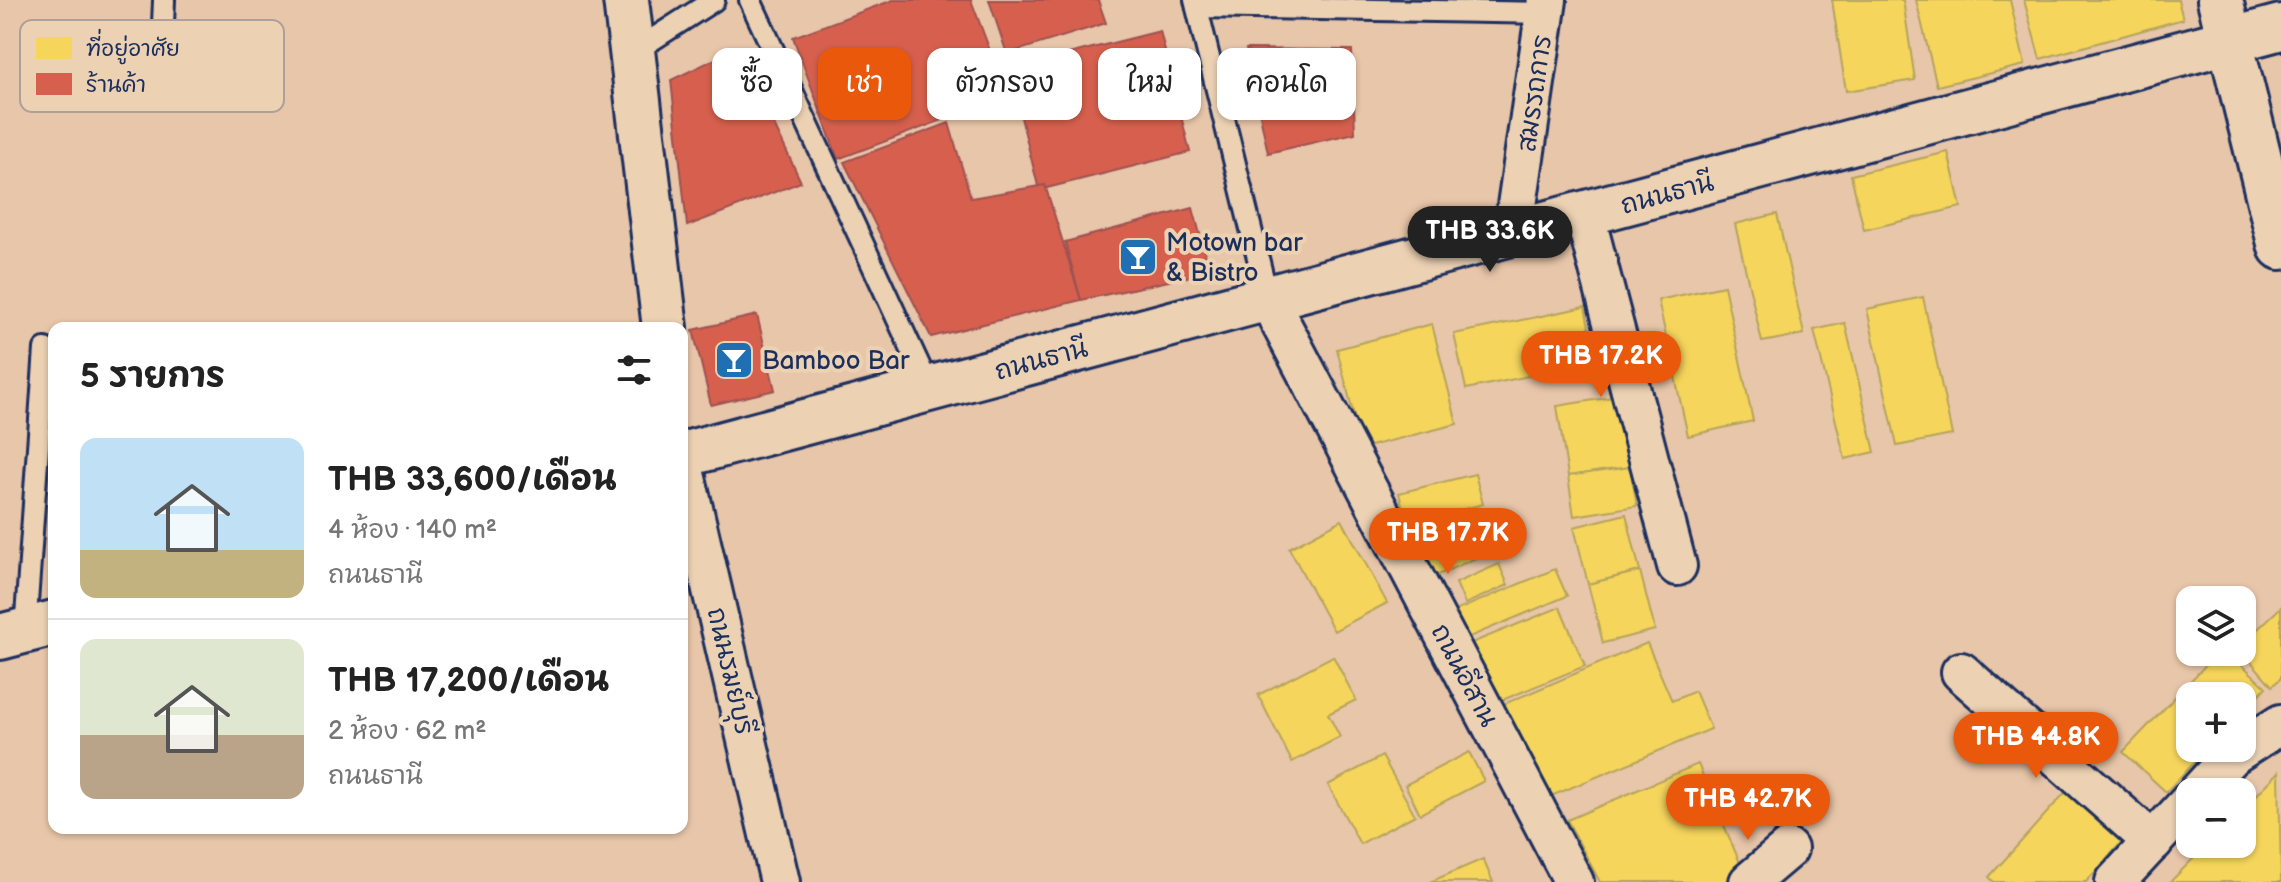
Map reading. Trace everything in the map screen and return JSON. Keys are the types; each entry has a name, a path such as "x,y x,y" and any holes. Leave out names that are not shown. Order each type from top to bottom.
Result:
{"street":[{"path":"626,0 630,55 664,322"},
{"name":"สมรรถการ","path":"1513,233 1546,7"},
{"path":"2225,20 2281,247"},
{"name":"ถนนธานี","path":"688,456 930,389 1585,216 2225,20 2281,27"},
{"path":"1585,216 1677,566"},
{"name":"ถนนอีสาน","path":"1268,299 1574,882"},
{"name":"ถนนรมย์บุรี","path":"688,484 780,882"},
{"path":"1961,672 2153,842"},
{"path":"2211,778 2231,756 2281,724"},
{"path":"2117,881 2176,817"},
{"path":"1749,882 1788,849"}],"lane":[{"path":"163,20 164,0"},
{"path":"630,55 714,0"},
{"path":"750,0 930,389"},
{"path":"1268,299 1196,4 1546,7"},
{"path":"26,630 45,349"}],"building: ที่อยู่อาศัย":[{"path":"1832,0 1903,0 1915,80 1846,91"},
{"path":"1916,0 2010,0 2025,65 1937,86"},
{"path":"2024,0 2178,0 2183,19 2040,59"},
{"path":"1948,152 1961,207 1864,230 1851,175"},
{"path":"1777,214 1804,334 1762,342 1735,224"},
{"path":"1724,286 1753,421 1688,436 1658,300"},
{"path":"1923,297 1952,435 1897,446 1867,309"},
{"path":"1585,307 1596,362 1466,389 1454,334"},
{"path":"1845,323 1875,452 1845,459 1814,330"},
{"path":"1432,324 1457,424 1362,448 1337,349"},
{"path":"1619,396 1630,467 1568,476 1557,406"},
{"path":"1630,467 1637,506 1574,516 1568,476"},
{"path":"1475,474 1483,504 1407,524 1399,493"},
{"path":"1626,514 1640,571 1588,584 1574,527"},
{"path":"1469,518 1485,554 1429,579 1412,544"},
{"path":"1342,520 1387,603 1334,631 1289,548"},
{"path":"1499,564 1508,585 1465,604 1456,583"},
{"path":"1555,569 1567,596 1467,638 1455,611"},
{"path":"1640,571 1655,630 1603,643 1588,584"},
{"path":"1560,607 1585,666 1495,703 1469,644"},
{"path":"2281,607 2281,678 2272,686 2255,666 2256,631"},
{"path":"1647,643 1672,701 1695,691 1711,729 1544,799 1504,704"},
{"path":"1333,656 1356,700 1328,714 1340,737 1292,762 1258,695"},
{"path":"2205,666 2243,666 2266,687 2256,697 2256,682 2190,682"},
{"path":"2176,696 2176,762 2195,762 2176,778 2166,792 2123,752"},
{"path":"1469,752 1484,781 1420,814 1405,785"},
{"path":"1382,756 1415,815 1360,844 1328,785"},
{"path":"1698,764 1743,870 1728,882 1600,882 1567,820"},
{"path":"2279,772 2281,882 2170,882 2194,858 2256,858 2256,796"},
{"path":"2072,785 2128,835 2086,882 1994,882 1989,877"},
{"path":"1483,859 1493,882 1430,882"}],"building: ร้านค้า":[{"path":"893,0 971,0 989,48 927,48 927,120 943,120 838,159 824,120 911,120 911,48 818,48 818,105 802,61 802,48 797,48 793,37"},
{"path":"989,0 1098,0 1106,23 1026,48 1005,48"},
{"path":"1160,31 1164,48 1098,48 1098,120 1182,120 1190,152 1039,190 1022,120 1082,120 1082,51"},
{"path":"712,60 712,120 772,120 801,182 687,226 671,80"},
{"path":"1261,120 1355,120 1355,133 1268,153"},
{"path":"949,123 971,198 1045,185 1081,300 931,337 844,162"},
{"name":"Motown bar & Bistro","path":"1193,208 1210,272 1081,300 1065,242"},
{"name":"Bamboo Bar","path":"757,315 775,390 711,405 693,330"}],"place":[{"name":"Motown bar & Bistro","path":"1138,257"},
{"name":"Bamboo Bar","path":"734,360"}]}
